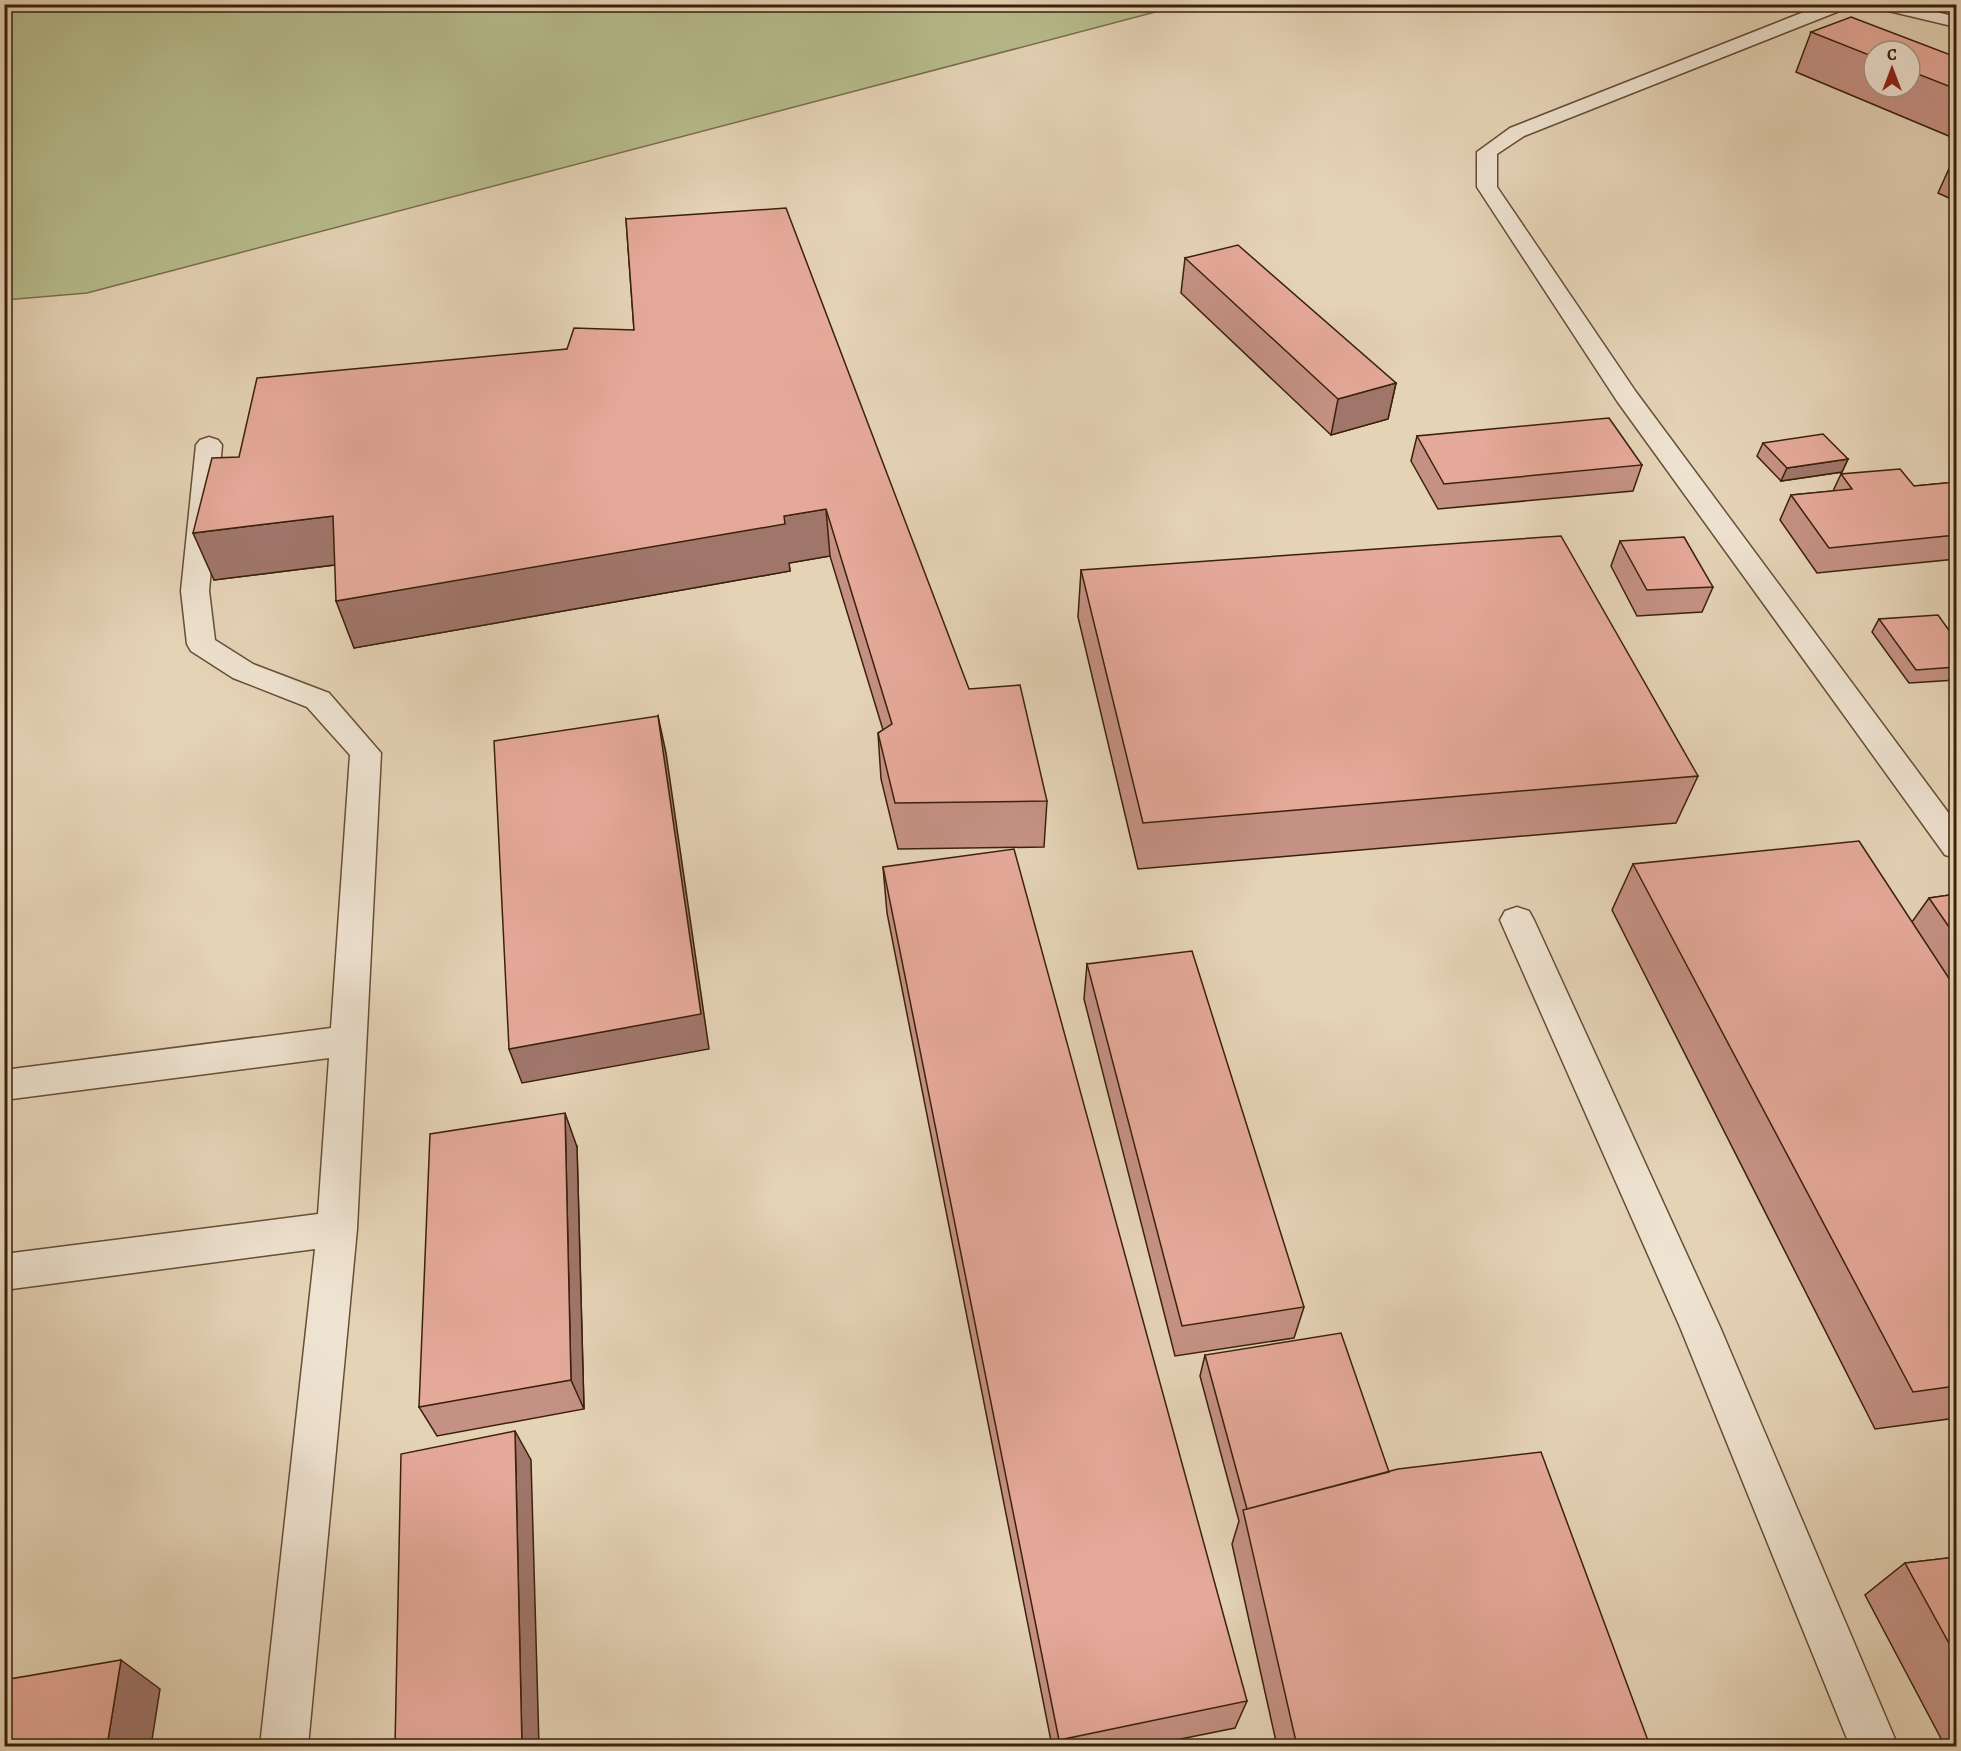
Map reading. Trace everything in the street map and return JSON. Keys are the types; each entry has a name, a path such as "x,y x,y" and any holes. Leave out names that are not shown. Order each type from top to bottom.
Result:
{"lane":[{"path":"1841,4 1517,132 1487,152 1487,187 1626,396 1956,846"},
{"path":"1882,4 1956,22"},
{"path":"209,445 195,591 201,644 243,671 318,700 366,753 337,1229 284,1746"},
{"path":"1516,920 1700,1327 1874,1746"},
{"path":"4,1085 349,1041"},
{"path":"4,1272 337,1229"}],"green space":[{"path":"5,4 1182,5 87,293 5,300"}],"building":[{"path":"1851,17 1909,39 1862,39 1862,52 1811,32"},
{"path":"1922,44 1956,57 1956,89 1922,76"},
{"path":"786,208 969,689 1020,685 1047,801 895,803 878,733 892,724 826,509 784,516 785,524 336,601 333,516 193,533 212,458 239,457 257,378 567,349 574,328 634,330 626,219"},
{"path":"1238,245 1396,383 1338,399 1185,258"},
{"path":"1609,418 1642,465 1444,484 1417,436"},
{"path":"1823,434 1848,459 1787,468 1763,443"},
{"path":"1900,469 1914,486 1956,482 1956,535 1829,548 1791,495 1852,489 1841,474"},
{"path":"1561,536 1698,776 1143,823 1081,570"},
{"path":"1684,537 1713,587 1647,590 1620,541"},
{"path":"1938,615 1956,640 1956,667 1916,670 1879,619"},
{"path":"658,716 701,1014 509,1049 494,741"},
{"path":"1859,841 1956,989 1956,1386 1913,1392 1633,864"},
{"path":"1014,849 1247,1701 1059,1740 883,867"},
{"path":"1956,894 1956,937 1929,898"},
{"path":"1192,951 1304,1307 1182,1326 1087,964"},
{"path":"565,1113 571,1380 419,1407 430,1134"},
{"path":"1341,1333 1389,1472 1247,1509 1205,1355"},
{"path":"515,1431 522,1746 395,1746 401,1454"},
{"path":"1541,1452 1650,1746 1297,1746 1243,1510 1398,1469"},
{"path":"1956,1557 1956,1656 1905,1563"},
{"path":"121,1660 107,1746 4,1746 4,1680"}]}
